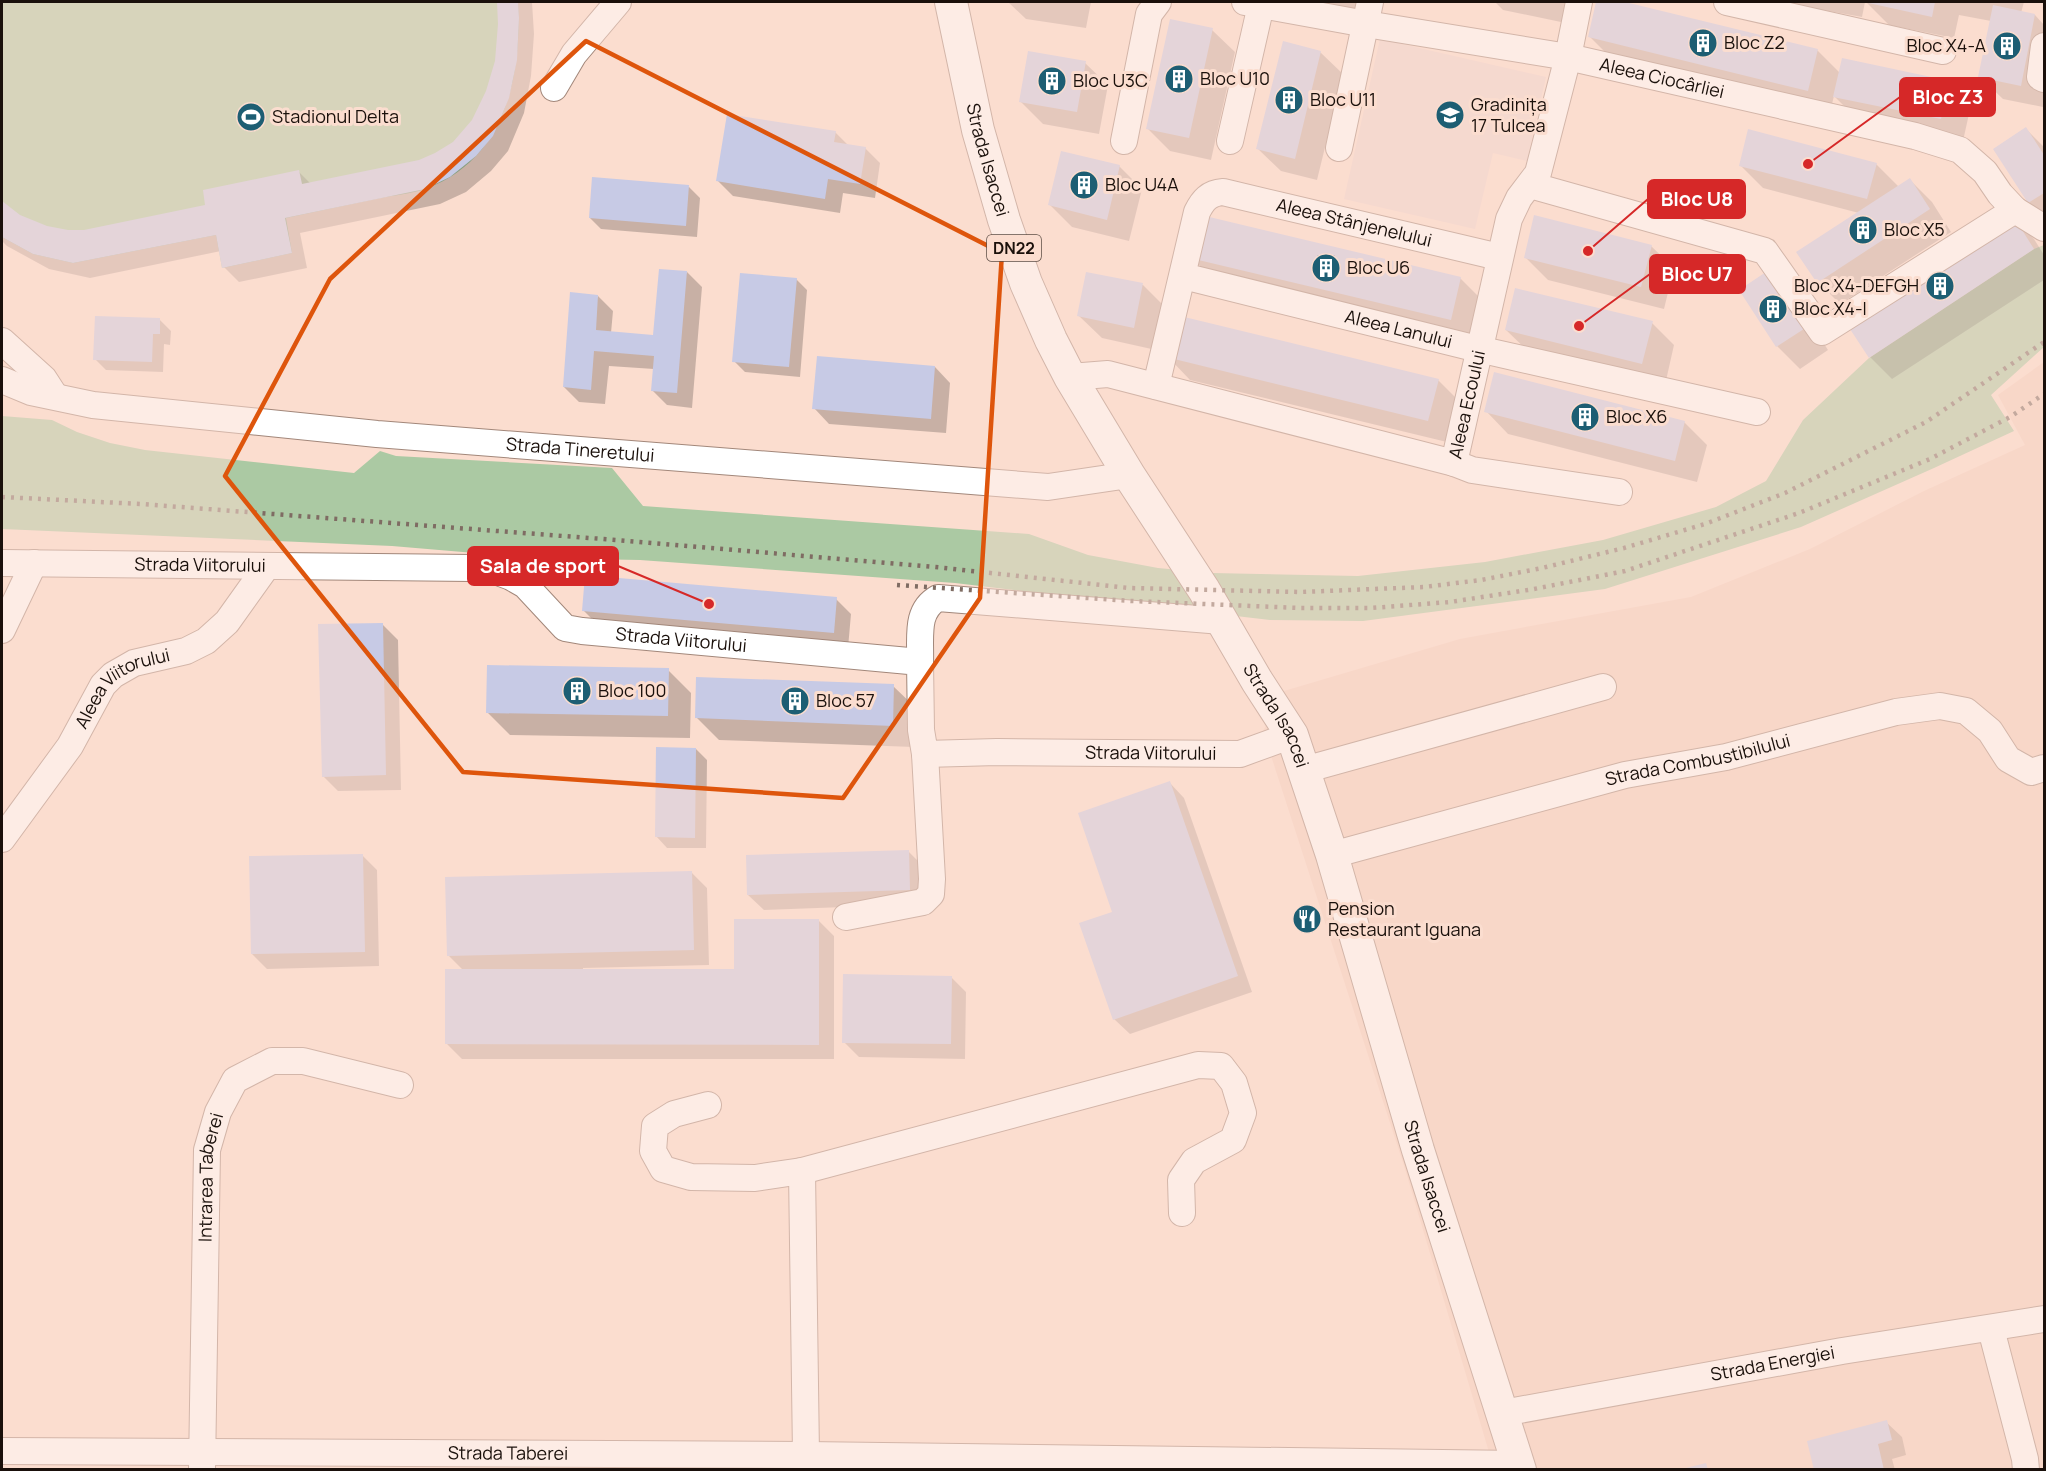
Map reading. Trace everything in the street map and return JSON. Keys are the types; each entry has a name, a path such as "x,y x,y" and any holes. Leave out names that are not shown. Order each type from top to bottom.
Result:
{"main road":[{"name":"Strada Isaccei","path":"951,2 978,130 1004,220 1026,283 1070,377 1292,735 1332,855 1418,1150 1519,1467"}],"street":[{"path":"554,88 574,54 618,2"},
{"path":"1124,141 1149,14 1158,2"},
{"name":"Aleea Ecoului","path":"1070,377 1108,374 1454,463 1509,219 1519,198 1538,173 1568,57 1579,2"},
{"path":"1727,2 1943,51"},
{"path":"1230,141 1253,3"},
{"name":"Aleea Ciocârliei","path":"1253,3 1368,13 1904,133 1960,150 1985,172 2000,194 2015,210 2044,228"},
{"path":"1339,148 1368,13"},
{"path":"2044,46 2040,77 2044,79"},
{"path":"1530,185 1766,251 1822,332 2015,210"},
{"name":"Aleea Stânjenelului","path":"1182,276 1197,212 1208,196 1222,192 1499,257"},
{"path":"1156,386 1182,276"},
{"name":"Aleea Lanului","path":"1182,276 1478,349 1757,412"},
{"path":"2,340 44,379 43,394"},
{"name":"Strada Tineretului","path":"2,381 43,394 93,405 377,434 1048,487 1129,475"},
{"path":"1454,463 1472,470 1619,492"},
{"name":"Strada Viitorului","path":"2,563 484,570 503,574 525,585 565,628 920,662"},
{"path":"2,630 34,563"},
{"name":"Aleea Viitorului","path":"2,839 70,746 93,702 108,680 134,663 186,651 206,641 227,622 267,566"},
{"path":"846,917 922,902 931,894 925,754 921,730 920,662 922,614 928,604 938,598 1222,621"},
{"path":"1304,770 1603,687"},
{"name":"Strada Combustibilului","path":"1332,855 1625,775 1726,757 1896,712 1940,706 1966,711 1989,731 2008,759 2031,772 2044,768"},
{"name":"Strada Viitorului","path":"925,754 997,752 1240,754 1292,735"},
{"name":"Intrarea Taberei","path":"202,1461 207,1150 218,1112 235,1080 272,1061 303,1061 400,1085"},
{"path":"708,1105 674,1114 655,1126 653,1151 663,1169 691,1177 745,1178 802,1171 1198,1065 1221,1066 1234,1083 1243,1113 1233,1140 1194,1161 1181,1180 1182,1213"},
{"path":"802,1171 806,1455"},
{"name":"Strada Energiei","path":"1503,1413 1842,1351 2044,1319"},
{"path":"1991,1329 2026,1470"},
{"name":"Strada Taberei","path":"2,1451 202,1461 806,1455 1519,1467"}],"highlighted area":[{"path":"586,41 1002,253 980,598 843,798 463,772 225,476 330,279"}],"shaded area":[{"name":"Gradinița 17 Tulcea","path":"1380,39 1546,77 1527,161 1493,153 1475,229 1344,199"},
{"path":"2044,362 2044,1469 1494,1469 1405,1169 1263,731 1284,691 1460,639 1691,597 1810,549 1924,491 2025,445 1998,395"}],"green space":[{"name":"Stadionul Delta","path":"2,2 518,2 516,58 503,113 491,137 474,158 452,176 420,191 286,218 292,253 222,268 216,235 73,263 33,254 2,237"},
{"path":"2044,245 2044,347 1991,395 2014,431 1801,527 1605,589 1363,621 1270,620 955,583 640,560 532,558 392,546 2,529 2,416 52,420 77,432 110,443 145,450 354,473 380,451 396,456 612,468 643,506 1029,534 1088,555 1158,568 1212,573 1358,576 1485,562 1603,540 1716,507 1766,481 1803,420 1869,358 2034,249"}],"building":[{"path":"497,2 518,2 519,18 517,60 509,98 493,136 476,156 450,177 425,189 285,218 292,253 222,268 216,235 73,263 33,254 2,237 2,201 20,215 47,226 84,230 205,205 203,190 299,170 302,184 419,160 435,153 453,142 472,120 486,91 495,61"},
{"name":"Bloc Z2","path":"1596,2 1625,2 1818,49 1808,91 1588,37"},
{"path":"1864,2 1935,2 1932,17"},
{"name":"Bloc X4-A","path":"1993,5 2035,14 2021,86 1978,77"},
{"name":"Bloc U10","path":"1170,19 1213,28 1189,138 1146,129"},
{"name":"Bloc U11","path":"1283,41 1321,51 1295,159 1256,149"},
{"name":"Bloc U3C","path":"1028,51 1086,61 1077,112 1019,102"},
{"path":"1842,58 1950,81 1941,119 1833,97"},
{"path":"727,114 836,131 834,142 866,147 860,184 828,179 825,199 716,181"},
{"path":"2026,127 2044,155 2044,193 2028,203 1993,149"},
{"path":"1748,129 1877,163 1867,199 1739,166"},
{"name":"Bloc U4A","path":"1061,151 1120,165 1107,220 1048,205"},
{"path":"592,177 689,185 686,226 589,218"},
{"name":"Bloc X5","path":"1910,178 1930,209 1817,283 1796,252"},
{"name":"Bloc X4-DEFGH","path":"2012,214 2034,249 1869,358 1846,323"},
{"name":"Bloc U6","path":"1201,215 1461,277 1451,320 1190,258"},
{"path":"1534,215 1652,245 1641,287 1524,258"},
{"path":"659,269 687,271 677,393 651,391 654,356 594,351 591,390 563,387 570,292 598,295 596,330 653,335"},
{"name":"Bloc X4-I","path":"1769,270 1807,327 1776,347 1739,290"},
{"path":"1086,272 1143,283 1134,328 1077,316"},
{"path":"740,273 797,278 789,367 732,362"},
{"path":"1515,288 1653,321 1642,364 1505,330"},
{"path":"1176,315 1439,379 1428,421 1166,357"},
{"path":"95,316 160,318 160,334 153,334 152,362 93,360"},
{"path":"817,356 935,366 931,419 812,409"},
{"name":"Bloc X6","path":"1494,372 1685,421 1675,461 1484,412"},
{"path":"585,575 837,597 834,633 582,611"},
{"path":"383,623 386,775 322,777 318,624"},
{"name":"Bloc 100","path":"487,665 669,668 668,716 486,713"},
{"name":"Bloc 57","path":"696,677 894,684 893,726 695,718"},
{"path":"656,747 696,748 695,838 655,837"},
{"path":"1170,781 1238,976 1113,1020 1079,923 1112,912 1078,813"},
{"path":"909,850 910,890 747,895 746,855"},
{"path":"363,854 365,952 251,954 249,856"},
{"path":"692,871 694,950 447,956 445,877"},
{"path":"734,919 819,919 819,1045 445,1044 445,969 734,969"},
{"path":"843,974 952,976 951,1044 842,1043"},
{"path":"1887,1420 1892,1440 1878,1444 1884,1470 1814,1470 1807,1441"},
{"path":"1706,1463 1708,1470 1682,1470 1682,1469"}],"railway":[{"path":"2,497 141,504 616,540 935,567 1129,588 1300,592 1424,587 1481,580 1624,548 1705,524 1785,493 1926,422 2044,342"},
{"path":"897,585 1131,601 1299,608 1371,608 1450,602 1534,589 1625,571 1799,513 1930,459 2010,417 2044,394"}],"place":[{"name":"Bloc Z2","path":"1703,43"},
{"name":"Bloc X4-A","path":"2007,46"},
{"name":"Bloc U10","path":"1179,79"},
{"name":"Bloc U3C","path":"1052,81"},
{"name":"Bloc U11","path":"1289,100"},
{"name":"Gradinița 17 Tulcea","path":"1450,115"},
{"name":"Stadionul Delta","path":"251,117"},
{"name":"Bloc Z3","path":"1808,164"},
{"name":"Bloc U4A","path":"1084,185"},
{"name":"Bloc X5","path":"1863,230"},
{"name":"Bloc U8","path":"1588,251"},
{"name":"Bloc U6","path":"1326,268"},
{"name":"Bloc X4-DEFGH","path":"1940,286"},
{"name":"Bloc X4-I","path":"1773,309"},
{"name":"Bloc U7","path":"1579,326"},
{"name":"Bloc X6","path":"1585,417"},
{"name":"Sala de sport","path":"709,604"},
{"name":"Bloc 100","path":"577,691"},
{"name":"Bloc 57","path":"795,701"},
{"name":"Pension Restaurant Iguana","path":"1307,919"}]}
